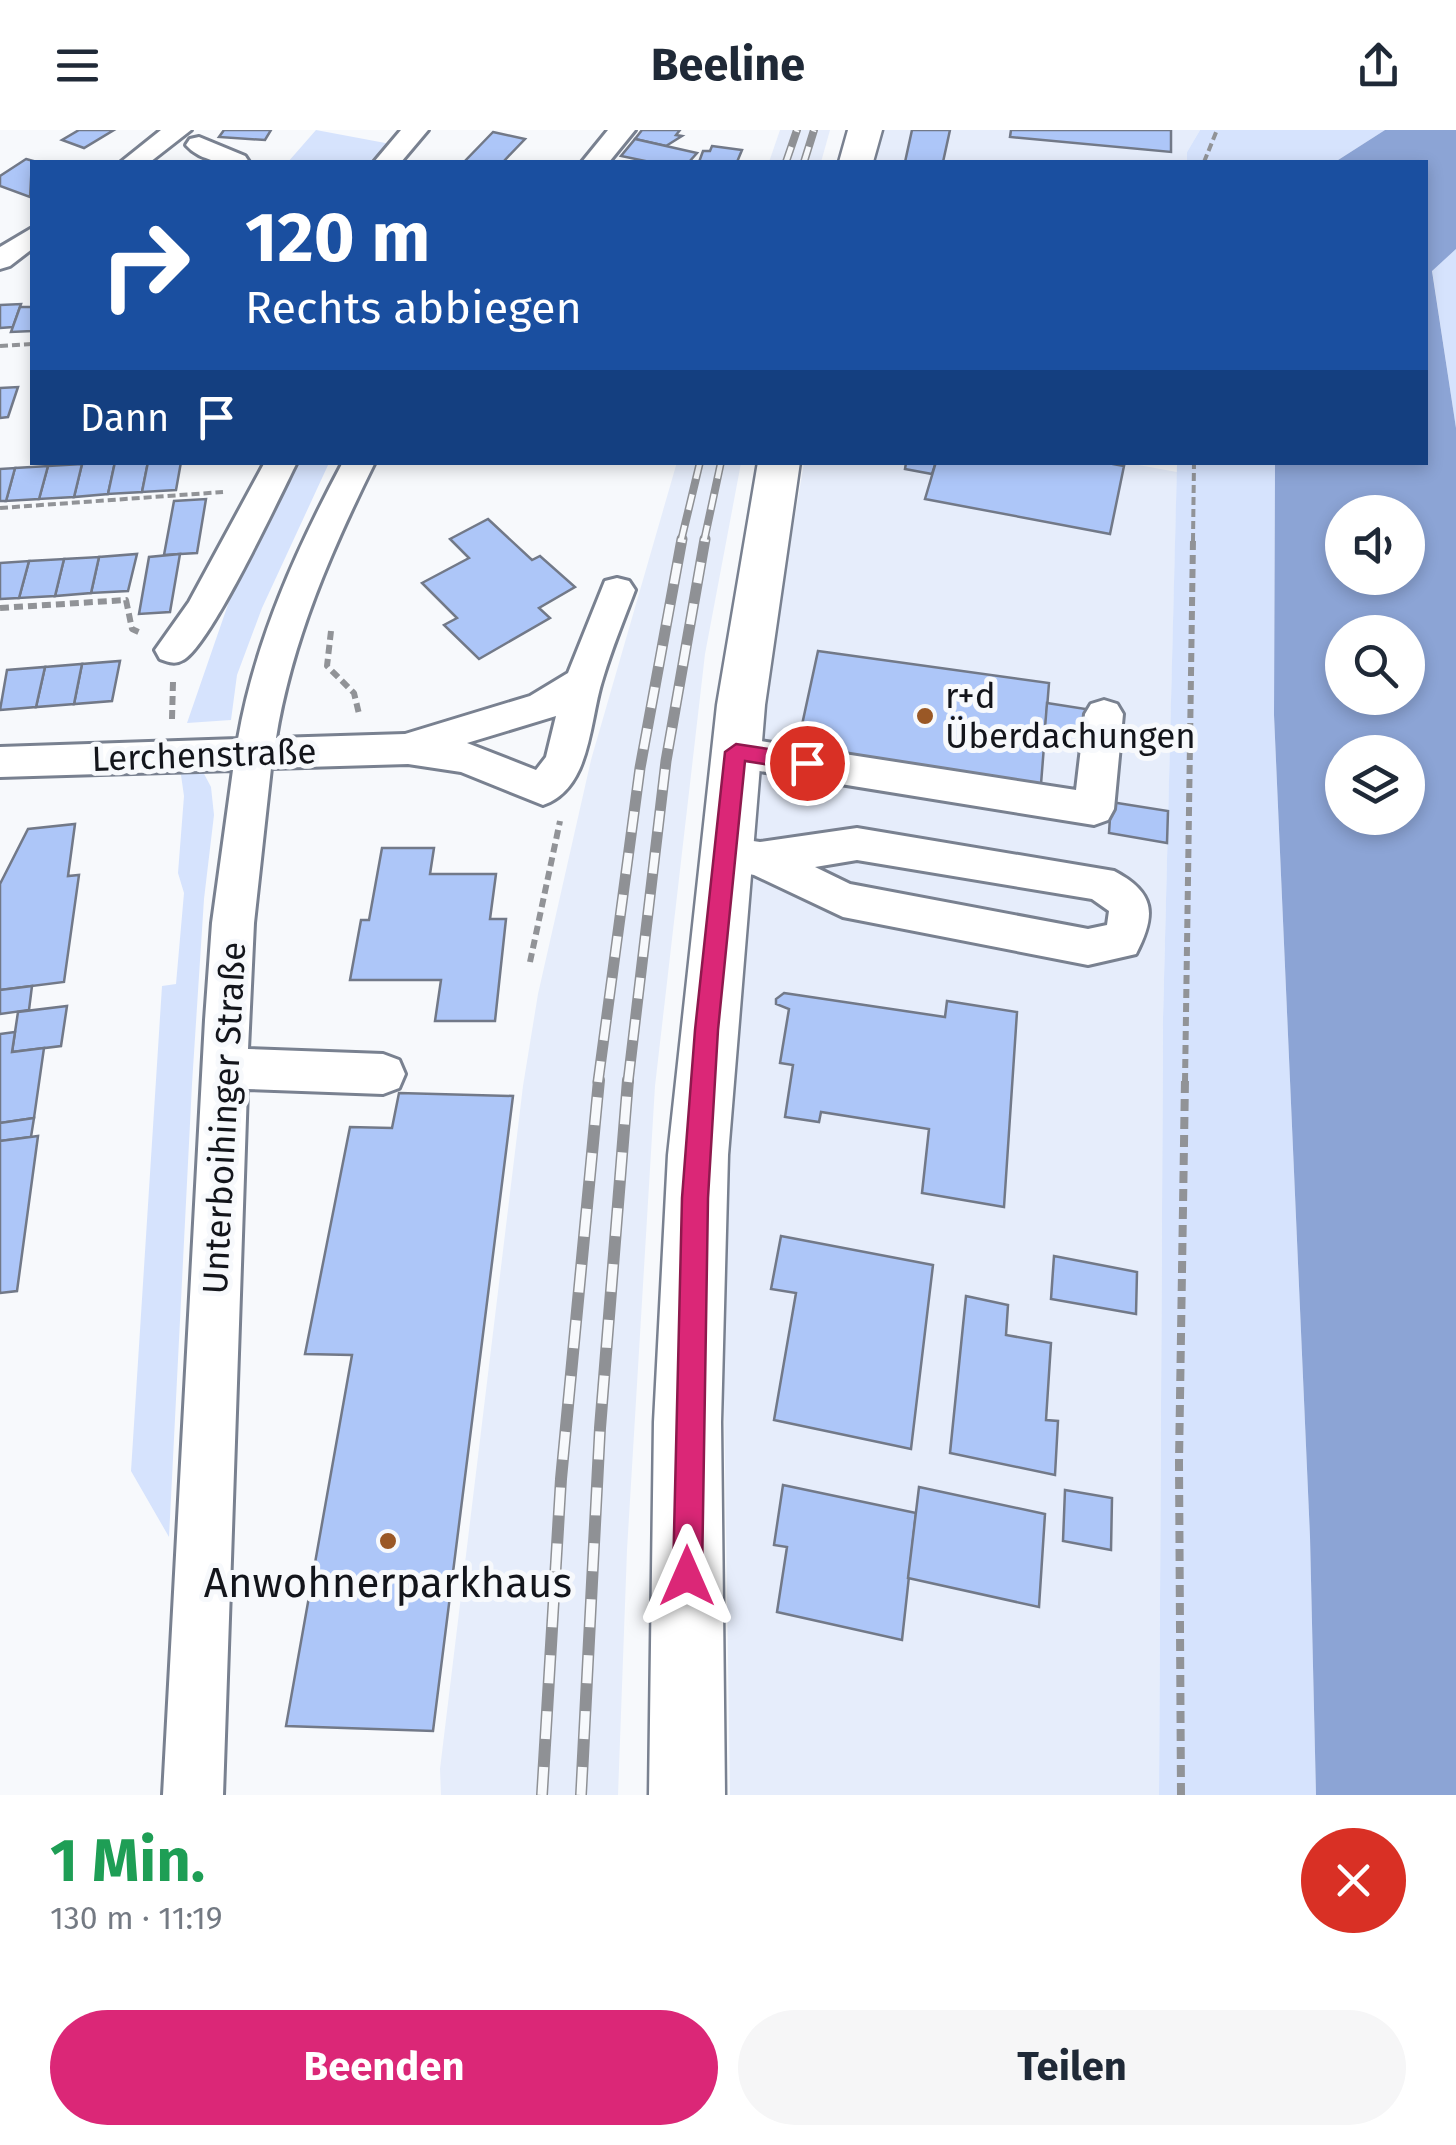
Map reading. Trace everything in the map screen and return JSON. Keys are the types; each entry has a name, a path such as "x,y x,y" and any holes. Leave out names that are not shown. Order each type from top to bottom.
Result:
{"main road":[{"path":"856,160 864,130"},
{"path":"688,1795 688,1480 695,1198 706,1030 742,856 736,752 778,465"}],"street":[{"path":"390,160 415,130"},
{"path":"604,160 622,130"},
{"path":"138,160 188,137 232,160"},
{"path":"0,260 30,238"},
{"path":"173,650 203,610 279,465"},
{"name":"Unterboihinger Straße","path":"193,1795 226,1068 237,872 251,753 294,599 358,465"},
{"path":"408,749 466,758 543,790 564,762 583,681 617,590"},
{"path":"408,749 442,735 534,712 562,699 583,681"},
{"path":"736,752 1094,809 1104,714"},
{"name":"Lerchenstraße","path":"0,762 408,749"},
{"path":"857,844 1100,883 1117,891 1130,906 1130,926 1121,941 1088,947 843,900 742,856 857,844"},
{"path":"226,1068 383,1074"}],"path":[{"path":"1205,160 1217,130"},
{"path":"0,346 30,344"},
{"path":"1182,1795 1178,1462 1194,465"},
{"path":"0,508 202,493"},
{"path":"0,608 126,600 132,629"},
{"path":"335,616 326,649 327,666 349,685 360,703 354,750"},
{"path":"172,755 173,650"},
{"path":"530,962 559,829 558,806 543,790"}],"shaded area":[{"path":"316,130 396,145 382,160 290,160"},
{"path":"780,130 830,130 822,160 770,160"},
{"path":"874,130 1200,130 1187,152 1187,160 866,160"},
{"path":"1200,130 1385,130 1338,160 1187,160 1187,152"},
{"path":"1456,249 1456,428 1432,270"},
{"path":"297,465 328,465 262,608 237,675 231,720 187,723 234,587"},
{"path":"676,465 741,465 705,654 655,1086 627,1550 618,1795 441,1795 440,1769 523,1086 538,994 591,760"},
{"path":"804,465 1138,465 1177,472 1163,1018 1159,1795 730,1795 722,1265 760,724"},
{"path":"1177,465 1275,465 1274,715 1310,1537 1316,1795 1159,1795 1163,1018"},
{"path":"164,763 202,770 211,787 214,815 204,899 192,1084 169,1537 131,1471 162,986 176,984 184,893 178,873 184,796 181,775"}],"water":[{"path":"1385,130 1456,130 1456,249 1432,271 1456,428 1456,1795 1316,1795 1310,1537 1274,715 1275,465 1428,465 1428,160 1338,160"}],"building":[{"path":"79,130 114,130 84,148 62,140"},
{"path":"224,130 271,130 265,140 219,137"},
{"path":"642,130 680,130 676,135 682,136 666,146 635,139"},
{"path":"912,130 950,130 943,160 905,160"},
{"path":"1011,130 1171,130 1171,152 1010,137"},
{"path":"493,132 525,139 505,160 466,160"},
{"path":"635,139 697,153 691,160 621,156"},
{"path":"712,146 742,150 738,160 700,160 703,151 710,151"},
{"path":"30,160 30,197 0,186 0,176"},
{"path":"21,304 13,327 0,328 0,305"},
{"path":"20,307 30,307 30,331 11,332"},
{"path":"18,387 8,417 0,418 0,388"},
{"path":"82,465 114,465 108,494 74,497"},
{"path":"82,465 74,497 39,499 48,466"},
{"path":"114,465 147,465 142,492 108,494"},
{"path":"147,465 180,465 176,490 142,492"},
{"path":"906,465 935,465 932,474 905,469"},
{"path":"935,465 1124,466 1110,534 925,499"},
{"path":"48,466 39,499 6,501 15,468"},
{"path":"15,468 6,501 0,501 0,469"},
{"path":"206,499 197,553 164,555 174,501"},
{"path":"488,519 532,560 540,556 575,587 539,608 550,618 479,659 444,625 457,618 422,583 469,558 450,539"},
{"path":"137,554 128,591 91,593 99,557"},
{"path":"180,554 170,612 139,614 149,557"},
{"path":"99,557 91,593 55,596 64,559"},
{"path":"64,559 55,596 19,598 29,561"},
{"path":"29,561 19,598 0,599 0,563"},
{"name":"r+d Überdachungen","path":"818,651 1049,683 1041,784 797,748"},
{"path":"120,661 112,701 74,704 82,664"},
{"path":"82,664 74,704 36,707 45,667"},
{"path":"45,667 36,707 0,710 7,670"},
{"path":"1047,703 1092,710 1090,735 1045,728"},
{"path":"1111,802 1168,811 1167,843 1109,833"},
{"path":"75,824 68,876 79,875 64,982 0,990 0,884 28,829"},
{"path":"382,848 434,848 430,874 496,874 490,919 506,919 495,1021 435,1021 441,980 350,980 361,920 369,920"},
{"path":"32,986 29,1010 0,1014 0,990"},
{"path":"784,993 945,1017 947,1001 1017,1012 1004,1207 922,1193 929,1129 821,1112 819,1122 785,1117 793,1065 780,1063 789,1009 776,1004 776,999"},
{"path":"67,1006 61,1046 12,1052 18,1012"},
{"path":"15,1032 12,1052 44,1048 34,1118 0,1123 0,1034"},
{"name":"Anwohnerparkhaus","path":"399,1093 513,1096 433,1731 286,1726 352,1355 305,1354 350,1127 392,1128"},
{"path":"34,1118 31,1137 0,1141 0,1123"},
{"path":"38,1136 17,1291 0,1293 0,1141"},
{"path":"781,1236 933,1265 911,1449 774,1420 796,1293 771,1289"},
{"path":"1054,1256 1137,1272 1136,1314 1051,1299"},
{"path":"966,1296 1008,1305 1006,1335 1051,1343 1046,1420 1058,1421 1055,1475 950,1453"},
{"path":"783,1485 916,1513 902,1640 777,1612 787,1547 774,1545"},
{"path":"919,1487 1045,1514 1039,1607 908,1578"},
{"path":"1065,1490 1112,1498 1111,1550 1063,1541"}],"railway":[{"path":"787,160 797,130"},
{"path":"805,160 814,130"},
{"path":"681,541 699,465"},
{"path":"704,541 720,465"},
{"path":"598,1082 640,768 682,539"},
{"path":"628,1082 666,761 705,539"},
{"path":"542,1795 561,1479 599,1080"},
{"path":"581,1795 600,1428 628,1080"}],"place":[{"name":"r+d Überdachungen","path":"925,716"},
{"name":"Anwohnerparkhaus","path":"388,1541"}],"route":[{"path":"687,1576 695,1198 706,1030 736,752 807,763"}]}
